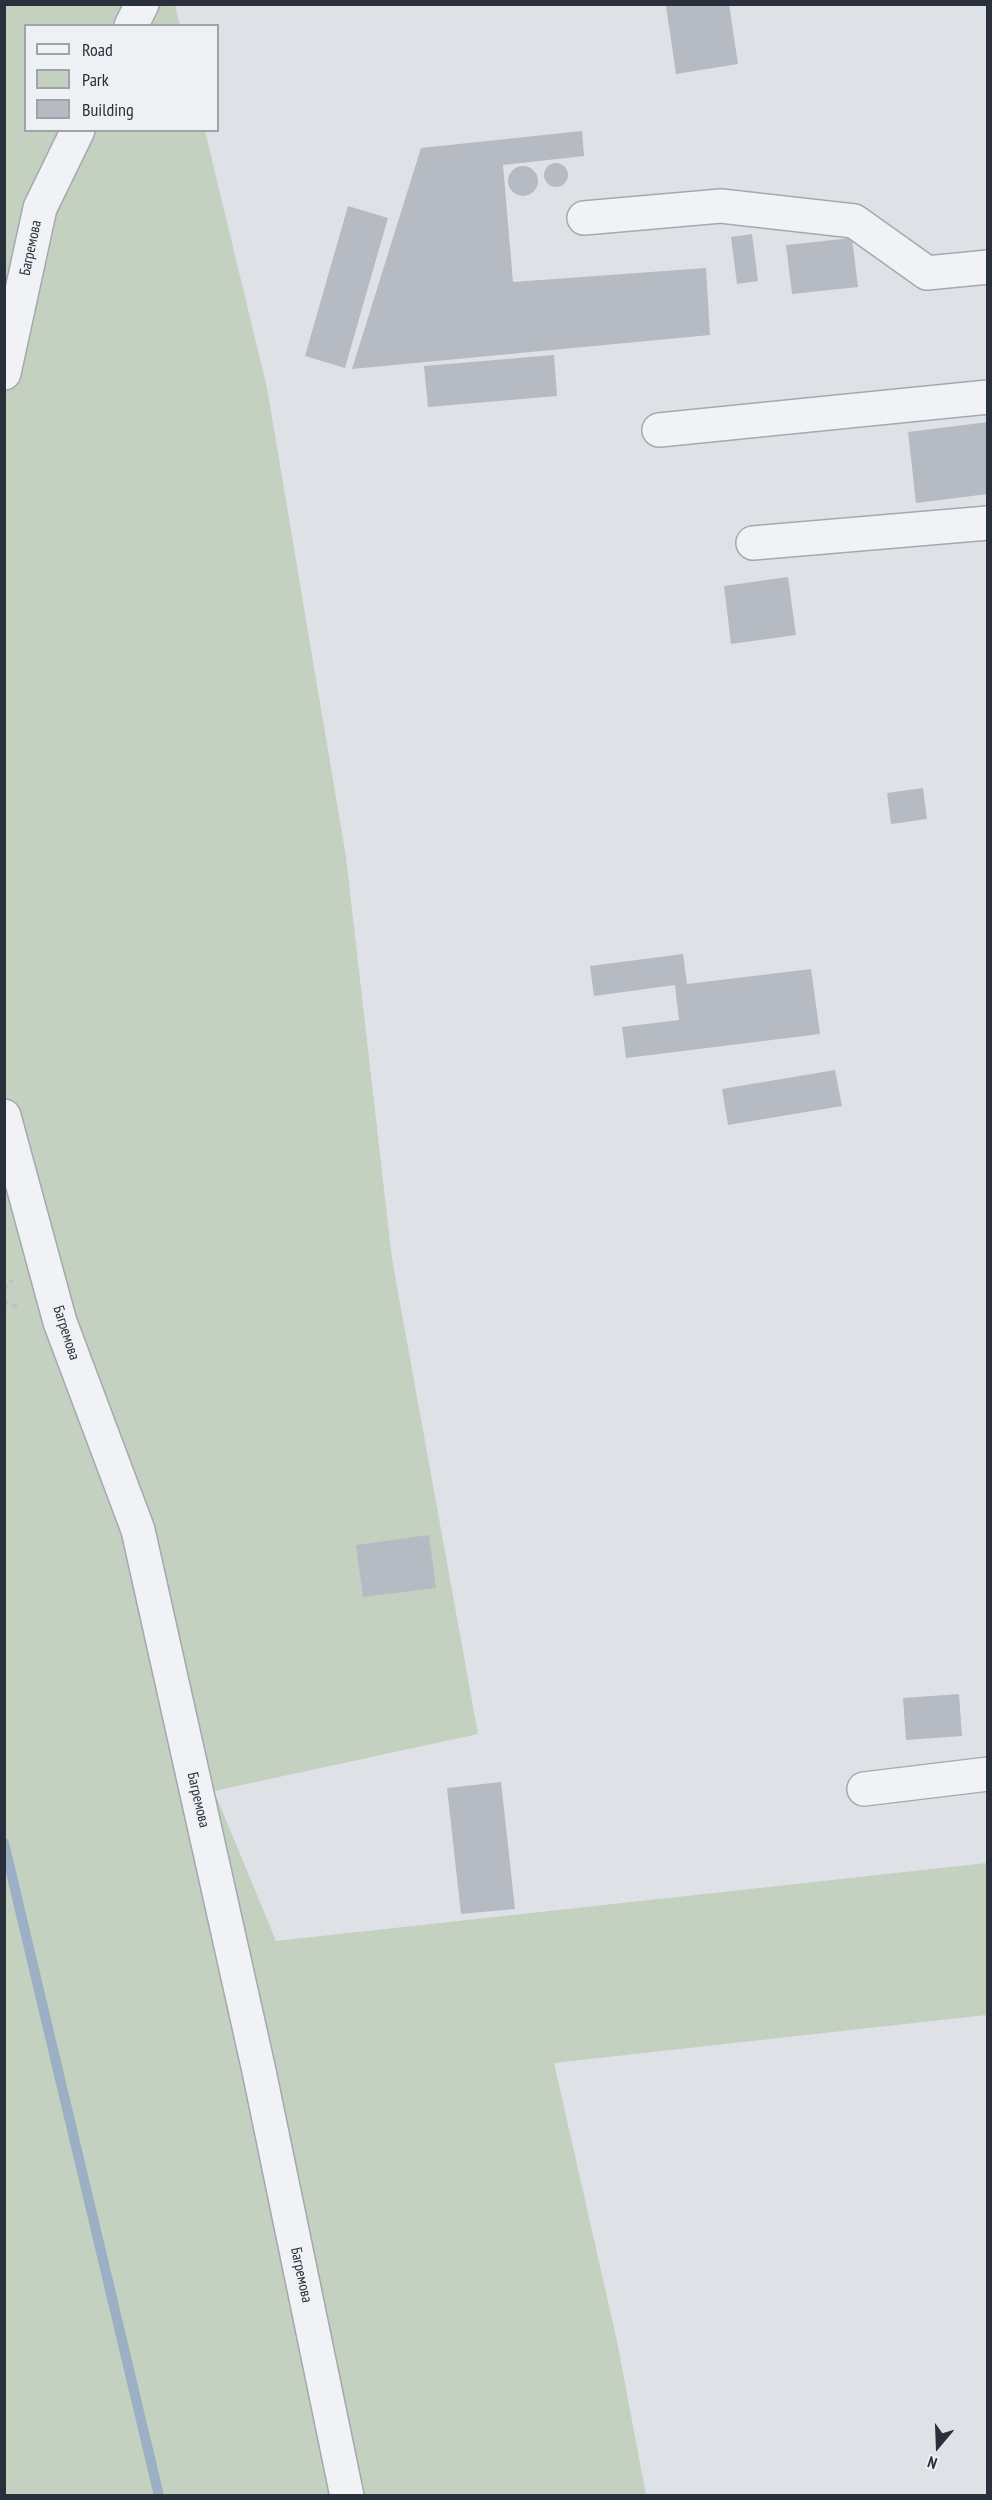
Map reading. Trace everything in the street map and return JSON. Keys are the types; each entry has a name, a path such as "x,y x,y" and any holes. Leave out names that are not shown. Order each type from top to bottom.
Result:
{"street":[{"path":"132,24 142,4"},
{"name":"Багремова","path":"4,373 40,207 77,132"},
{"path":"584,218 721,206 854,221 927,273 987,267"},
{"path":"659,430 987,397"},
{"path":"753,543 987,523"},
{"name":"Багремова","path":"4,1116 60,1322 138,1530 259,2071 347,2496"},
{"path":"864,1789 987,1774"}],"green space":[{"path":"5,5 175,5 180,24 24,24 24,132 205,132 267,388 346,857 392,1259 478,1734 214,1791 276,1941 987,1863 987,2015 554,2063 617,2341 646,2495 5,2496"}],"building":[{"path":"729,4 738,64 676,74 666,6"},
{"path":"582,131 584,156 503,165 513,282 706,268 710,335 352,369 421,148"},
{"path":"556,163 561,164 567,170 567,180 561,186 556,187 551,186 545,180 544,175 545,170 551,164"},
{"path":"523,166 534,170 538,181 534,192 523,196 512,192 508,181 512,170"},
{"path":"348,206 388,218 345,368 305,356"},
{"path":"752,234 758,281 737,284 731,237"},
{"path":"852,238 858,287 792,294 786,245"},
{"path":"554,355 557,396 428,407 424,366"},
{"path":"988,422 988,494 916,503 908,432"},
{"path":"788,577 796,635 731,644 724,586"},
{"path":"923,788 927,819 891,824 887,793"},
{"path":"683,954 687,984 811,969 820,1034 626,1058 622,1027 679,1020 675,985 594,996 590,966"},
{"path":"835,1070 842,1106 728,1125 722,1089"},
{"path":"429,1535 436,1588 363,1597 356,1545"},
{"path":"959,1694 962,1736 906,1740 903,1698"},
{"path":"501,1782 515,1909 461,1914 447,1788"}],"waterway":[{"path":"4,1843 159,2496"}]}
